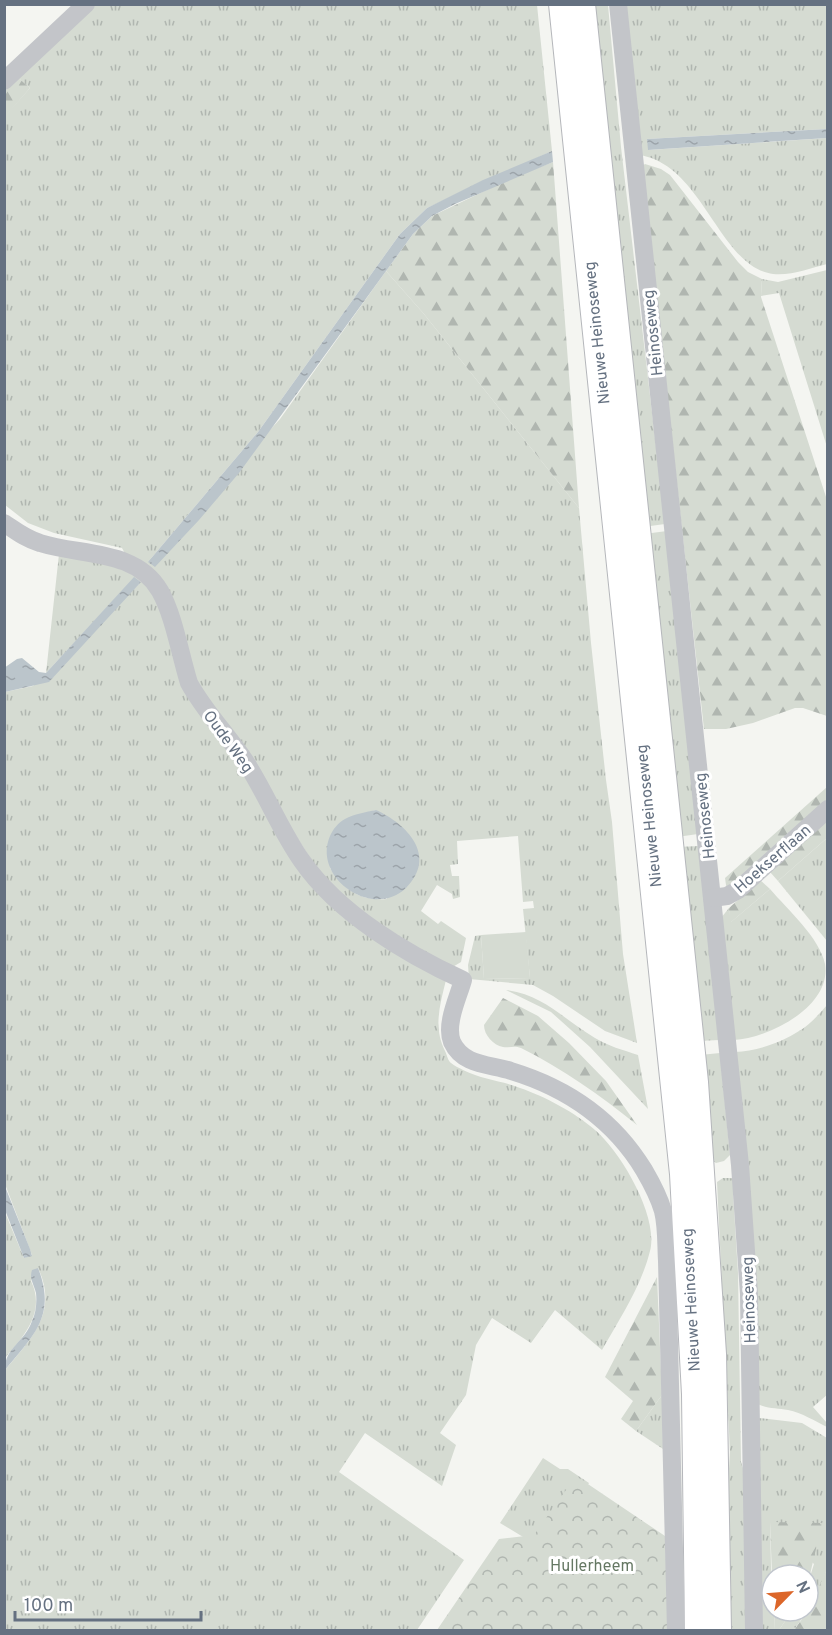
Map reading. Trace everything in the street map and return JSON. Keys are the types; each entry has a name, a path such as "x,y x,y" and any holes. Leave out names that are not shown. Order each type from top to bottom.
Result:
{"highway":[{"name":"Nieuwe Heinoseweg","path":"562,4 682,1163 695,1394 698,1630"},
{"name":"Nieuwe Heinoseweg","path":"582,4 695,1082 712,1354 718,1630"}],"street":[{"path":"4,81 86,4"},
{"name":"Heinoseweg","path":"618,4 740,1165 749,1294 754,1630"},
{"name":"Oude Weg","path":"4,523 32,540 49,546 128,562 147,574 158,588 168,608 189,683 196,696 243,759 263,790 301,860 316,880 356,917 412,953 463,980 450,1029 452,1041 464,1057 473,1062 510,1070 545,1083 577,1099 604,1120 631,1150 651,1181 663,1211 667,1261 676,1630"},
{"name":"Hoekserflaan","path":"712,898 727,896 738,890 828,809"}],"green space":[{"path":"92,5 537,5 552,151 427,208 400,234 258,432 148,562 280,419 386,271 424,314 579,508 591,643 612,822 623,954 637,1043 605,1031 533,985 469,979 468,965 475,936 481,935 484,979 530,978 523,909 534,908 533,901 523,902 518,836 457,841 458,864 450,865 452,876 459,876 460,897 453,899 452,894 437,885 421,911 438,924 441,921 466,938 461,962 451,968 362,915 318,870 195,679 175,612 128,559 122,548 54,533 28,523 5,505 4,117 30,88 15,75","holes":["376,810 387,899 368,898 354,893 330,868 354,816"]},
{"path":"588,5 608,5 621,147 665,524 643,527"},
{"path":"626,5 827,5 827,129 647,139 649,150 827,138 827,264 787,274 773,274 754,267 738,254 679,176 661,162 639,155"},
{"path":"15,75 30,88 5,117 4,93"},
{"path":"553,162 579,508 424,314 386,271 413,234 432,216 512,178"},
{"path":"645,164 661,169 670,175 738,262 748,272 762,279 761,297 827,500 827,716 803,708 795,708 753,723 726,729 704,729 642,166"},
{"path":"827,270 827,447 779,293 761,296 762,279 778,282"},
{"path":"667,531 698,834 677,837 644,534"},
{"path":"59,554 125,568 154,591 223,739 295,855 446,980 438,1025 441,1042 450,1062 470,1073 513,1085 539,1096 569,1111 595,1130 616,1153 626,1169 636,1186 649,1221 651,1237 646,1264 636,1290 602,1350 555,1310 531,1343 492,1318 476,1345 466,1395 440,1433 456,1445 442,1486 365,1433 339,1472 464,1560 417,1630 5,1630 5,1370 39,1324 44,1311 45,1298 44,1284 38,1268 31,1281 36,1303 31,1323 5,1358 4,1210 24,1258 32,1255 5,1184 5,692 33,686 141,582 134,578 46,673"},
{"path":"827,787 827,805 727,892 725,878"},
{"path":"827,820 827,838 778,881 770,872"},
{"path":"827,838 827,941 778,881"},
{"path":"699,846 719,1040 699,1041 677,847"},
{"path":"760,880 770,889 730,923 729,908"},
{"path":"770,889 817,944 825,964 824,980 819,994 795,1017 764,1033 734,1040 721,918 729,908 731,922"},
{"path":"526,932 530,978 484,979 481,935"},
{"path":"506,990 542,1002 600,1041 638,1055 648,1109 590,1047 551,1012"},
{"path":"503,998 538,1016 569,1043 606,1081 637,1125 595,1093 552,1065 521,1048 503,1047 493,1042 487,1036 484,1025"},
{"path":"827,1005 828,1394 813,1407 827,1423 827,1427 793,1411 756,1403 735,1052 760,1048 792,1035 807,1026"},
{"path":"720,1053 730,1155 724,1161 716,1163 713,1161 700,1055"},
{"path":"723,1178 734,1180 741,1462 747,1480 750,1630 730,1630 727,1502 730,1452 717,1182"},
{"path":"657,1277 662,1395 636,1431 621,1419 633,1401 605,1377"},
{"path":"662,1395 663,1449 636,1431"},
{"path":"760,1418 802,1423 827,1438 827,1569 820,1588 820,1563 813,1563 770,1522 771,1563 760,1563 760,1623 775,1623 775,1630 760,1630 756,1420"},
{"path":"543,1458 560,1469 568,1469 589,1483 572,1511 533,1543 500,1523"},
{"name":"Hullerheem","path":"576,1476 665,1536 669,1630 437,1630 499,1539 534,1535"},
{"path":"770,1522 822,1523 813,1563 772,1563"},
{"path":"827,1569 828,1625 826,1630 794,1630 799,1623 820,1623 820,1584"},
{"path":"775,1623 784,1623 779,1630 775,1630"},
{"path":"784,1623 799,1623 794,1630 779,1630"}],"water":[{"path":"827,129 827,138 648,150 647,139"},
{"path":"552,151 553,162 455,204 432,216 413,234 239,473 155,567 148,562 258,432 400,234 427,208 483,180"},
{"path":"134,577 141,582 49,682 5,692 4,668 22,658 39,672 46,673"},
{"path":"376,810 388,816 408,832 419,853 419,864 415,876 406,888 393,897 378,899 363,897 349,890 337,879 330,866 327,852 330,836 340,822 360,813"},
{"path":"4,1184 32,1256 24,1258 5,1210"},
{"path":"38,1268 45,1299 43,1312 33,1335 5,1370 11,1350 29,1328 34,1315 36,1296 31,1273 32,1270"}]}
